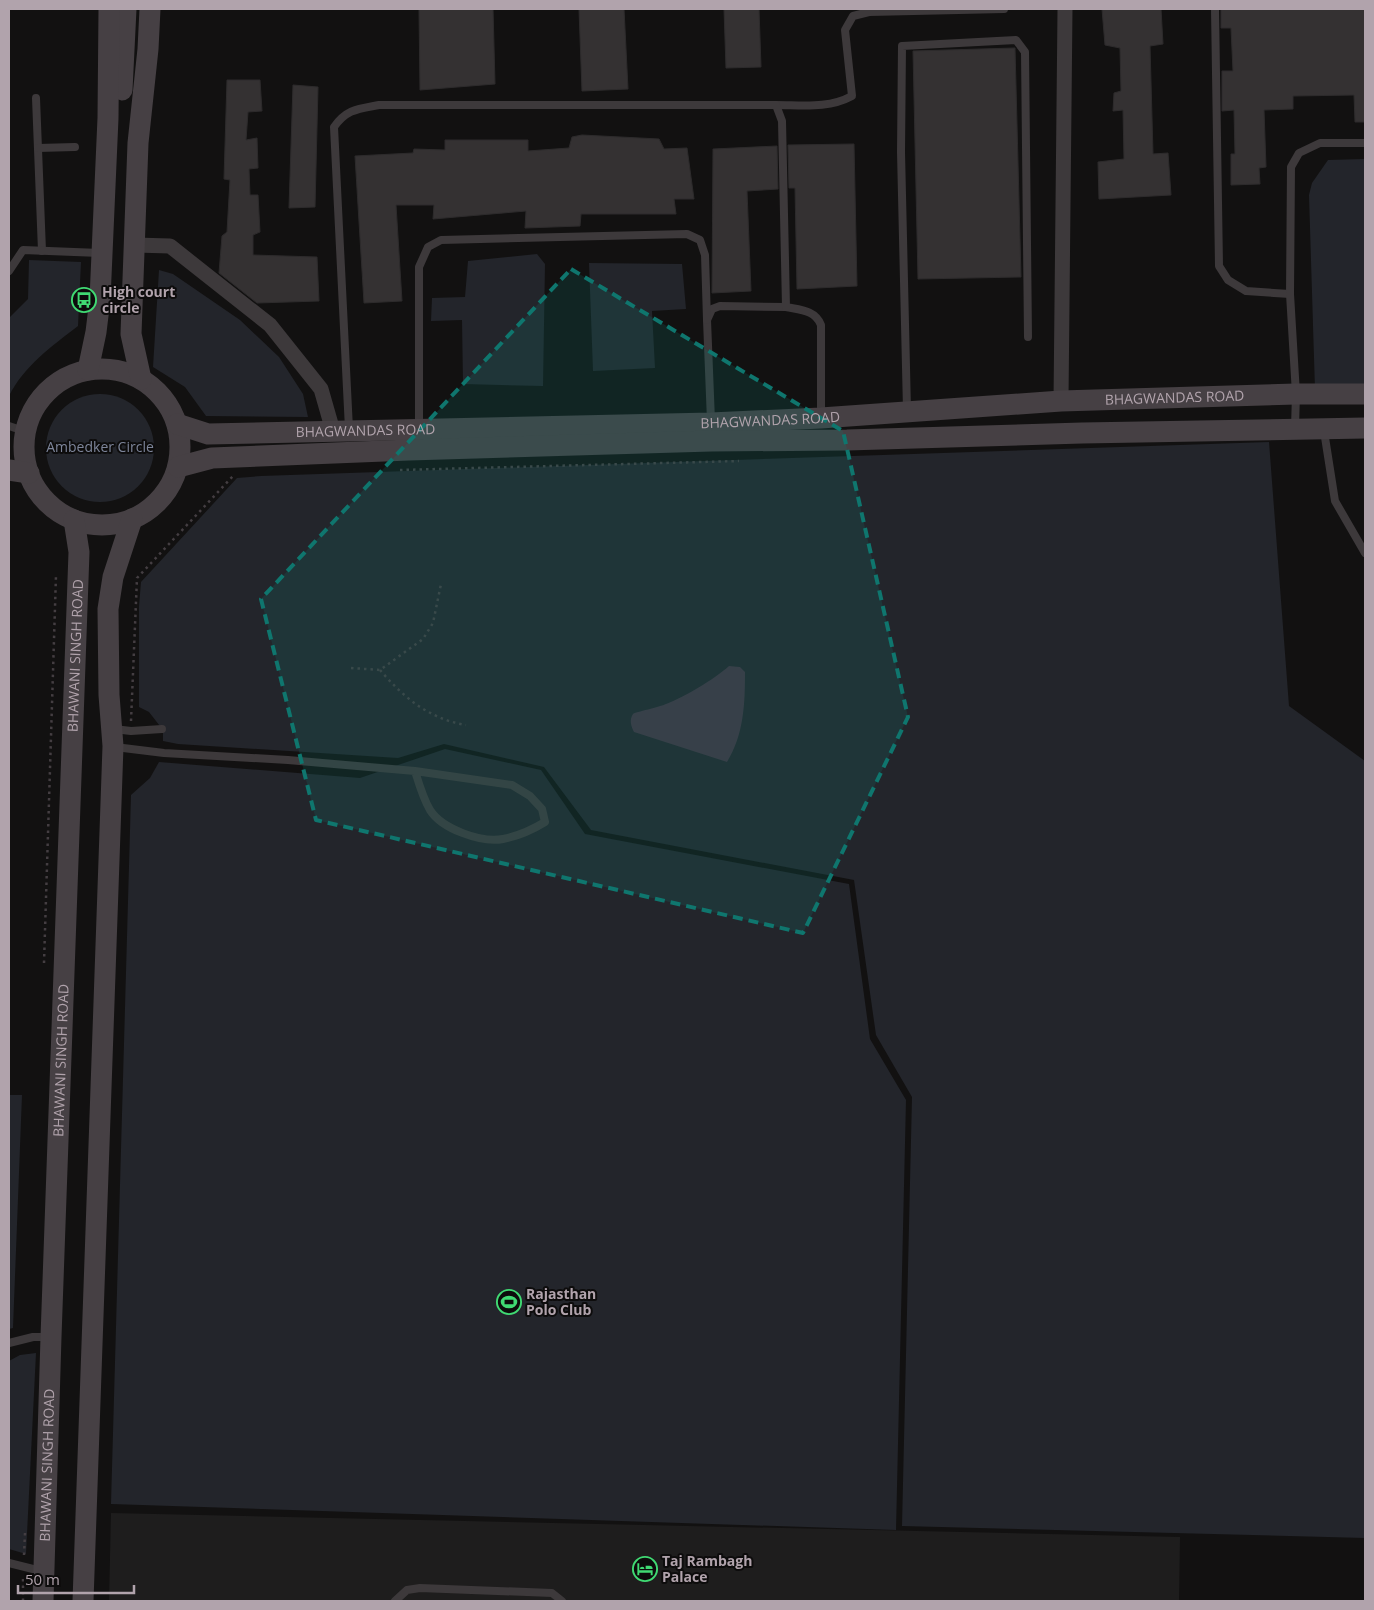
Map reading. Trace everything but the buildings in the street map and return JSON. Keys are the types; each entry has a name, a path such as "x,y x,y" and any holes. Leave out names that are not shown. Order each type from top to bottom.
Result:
{"main road":[{"path":"88,370 96,332 100,299 108,118 110,9"},
{"path":"108,118 121,105 126,9"},
{"path":"141,379 131,334 138,143 148,49 150,9"},
{"path":"88,370 116,370 141,379 154,389 168,406 177,424 180,444 178,467 167,491 153,507 132,519 113,525 94,525 74,520 58,511 15,472 24,447 15,427 51,388 71,375 88,370"},
{"name":"BHAGWANDAS ROAD","path":"177,424 208,434 711,423 821,418 1061,401 1296,394 1365,394"},
{"name":"BHAGWANDAS ROAD","path":"178,467 212,458 409,450 711,441 847,440 1082,433 1365,428"},
{"path":"83,1601 118,735 109,695 108,609 113,577 132,519"},
{"name":"BHAWANI SINGH ROAD","path":"43,1601 50,1337 79,552 74,520"}],"street":[{"path":"1061,401 1065,9"},
{"path":"135,245 170,246 270,325 321,389 341,431"}],"lane":[{"path":"341,431 334,127 342,116 358,108 379,105 825,105 840,102 852,96 845,30 853,16 869,12 1004,9"},
{"path":"1215,9 1220,266 1228,280 1246,291 1290,294"},
{"path":"907,412 901,152 902,46 1016,40 1025,52 1028,338"},
{"path":"36,98 42,251"},
{"path":"776,105 782,121 786,307"},
{"path":"1295,430 1296,394 1290,294 1291,166 1299,153 1320,143 1365,143"},
{"path":"38,148 75,147"},
{"path":"419,430 419,267 428,247 441,240 687,234 700,240 705,255 711,423"},
{"path":"9,271 23,250 102,253"},
{"path":"707,320 712,309 720,306 786,307 811,312 818,319 820,325 821,418"},
{"path":"1324,429 1335,501 1365,553"},
{"path":"118,735 162,729"},
{"path":"118,735 160,752 288,760 415,771 512,786 530,796 542,808 545,822 531,831 501,839 482,838 451,829 431,812 422,795 415,771"},
{"path":"9,1343 33,1337 50,1337"},
{"path":"9,1563 44,1571"},
{"path":"395,1601 407,1590 420,1588 552,1593 562,1601"}],"path":[{"path":"392,470 739,461"},
{"path":"118,735 137,578 234,475"},
{"path":"44,972 56,575"},
{"path":"351,668 380,670 422,639 433,623 441,584"},
{"path":"380,670 395,688 411,702 431,715 452,723 466,725"}],"highlighted area":[{"path":"571,269 843,431 908,717 803,933 316,820 261,599"}],"shaded area":[{"path":"729,666 740,667 745,672 745,684 740,730 727,762 634,732 631,723 633,714 682,697"},
{"name":"Taj Rambagh Palace","path":"111,1513 1180,1537 1179,1601 109,1601"}],"green space":[{"path":"1365,159 1365,388 1315,390 1309,195 1312,183 1328,160"},
{"path":"537,254 545,264 543,386 463,384 462,320 431,321 432,298 465,297 468,261"},
{"path":"29,260 81,262 78,326 49,349 22,375 9,396 9,318 28,299"},
{"path":"589,263 682,264 686,309 652,311 655,368 593,371"},
{"path":"159,270 173,274 240,320 279,357 303,394 308,417 206,416 185,387 153,367"},
{"name":"Ambedker Circle","path":"100,394 121,398 138,410 150,427 154,448 150,469 138,486 121,498 100,502 79,498 62,486 50,469 46,448 50,427 62,410 79,398"},
{"path":"1269,442 1289,706 1365,761 1365,1538 902,1526 912,1097 876,1035 854,880 591,830 544,767 444,744 398,758 178,744 163,741 163,730 149,712 139,707 139,606 141,582 237,478"},
{"name":"Rajasthan Polo Club","path":"445,749 541,770 585,834 849,884 870,1039 906,1100 896,1530 111,1504 131,795 150,778 159,762 360,778"},
{"path":"9,1095 22,1095 13,1328 9,1329"},
{"path":"36,1353 26,1554 9,1549 9,1361 20,1355"}],"place":[{"name":"High court circle","path":"84,300"},
{"name":"Rajasthan Polo Club","path":"509,1302"},
{"name":"Taj Rambagh Palace","path":"645,1569"}]}
